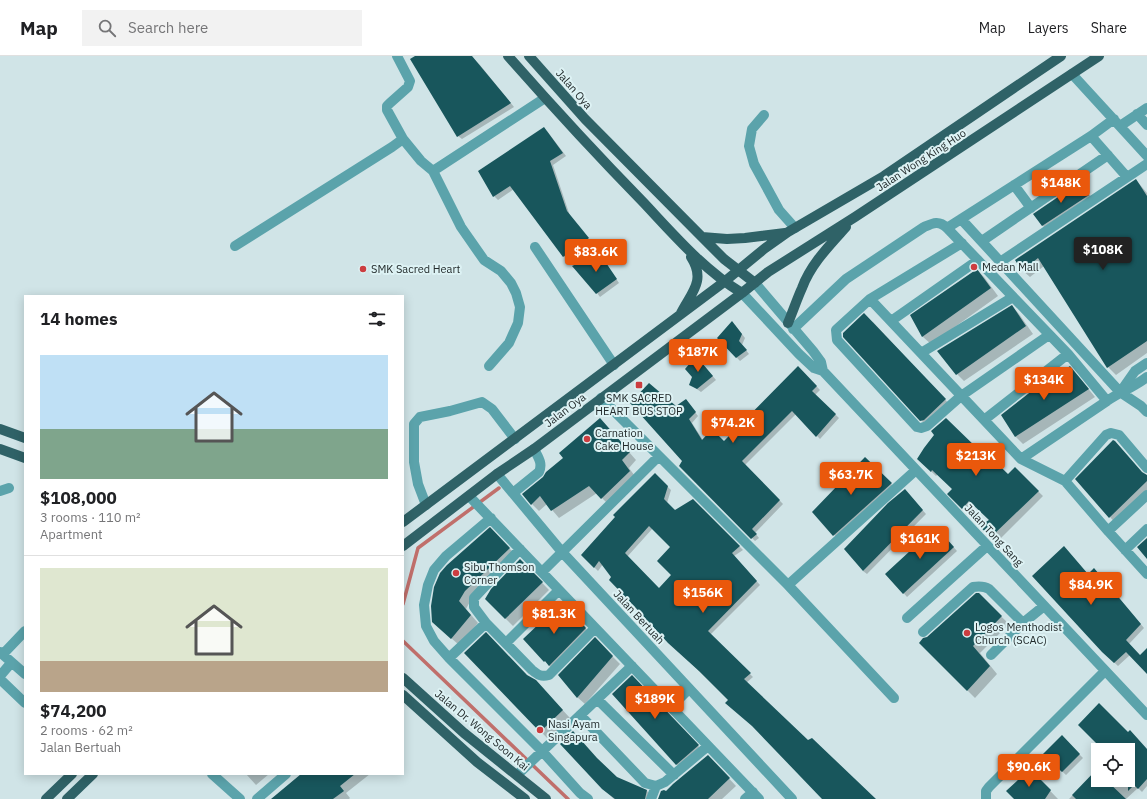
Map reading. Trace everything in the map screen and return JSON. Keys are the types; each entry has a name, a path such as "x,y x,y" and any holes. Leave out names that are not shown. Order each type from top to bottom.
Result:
{"main road":[{"path":"508,56 575,132 683,244 724,282 742,293"},
{"name":"Jalan Oya","path":"404,547 472,499 497,474 534,449 755,283 724,259 584,119 529,56"},
{"name":"Jalan Wong King Huo","path":"739,270 764,249 791,230 884,176 1061,56"},
{"name":"Jalan Wong King Huo","path":"755,283 768,272 855,217 1099,56"},
{"path":"791,326 802,287 815,263 822,253 855,217"},
{"path":"702,237 727,239 745,238 791,230"},
{"path":"679,316 698,282 699,276 696,263 683,244"},
{"name":"Jalan Oya","path":"404,521 739,270"},
{"path":"0,429 24,438"},
{"path":"0,449 24,458"},
{"name":"Jalan Dr. Wong Soon Kai","path":"404,679 464,733 546,799"},
{"path":"404,696 477,762 525,799"},
{"path":"46,799 71,775"},
{"path":"68,799 92,775"}],"street":[{"path":"398,56 410,81 408,87 387,106 387,110 403,139 421,160 433,171 461,227 484,260 501,271 511,283 516,293 520,307 518,323 509,343 489,366"},
{"path":"1072,74 1147,156"},
{"path":"433,171 545,98"},
{"path":"947,228 1091,136 1147,108"},
{"path":"1137,114 1147,125"},
{"path":"764,115 752,129 749,146 754,164 791,230"},
{"path":"1091,136 1128,177"},
{"path":"235,246 403,139"},
{"path":"982,242 1108,155"},
{"path":"1000,262 1147,164"},
{"path":"1014,185 1031,208"},
{"path":"961,219 1120,392 1141,406 1147,412"},
{"path":"791,326 846,279 924,227 937,222 944,225 962,243 1068,354 1107,401"},
{"path":"962,243 870,300 838,327 836,333 837,340 917,427 921,428 927,426 962,396 1049,335"},
{"path":"535,247 614,365"},
{"path":"891,321 978,260"},
{"name":"Jalan Tong Sang","path":"755,283 821,362 823,371"},
{"name":"Jalan Tong Sang","path":"742,293 799,354 814,368 823,371 1147,715"},
{"path":"921,352 1013,297"},
{"path":"870,300 1021,459 1065,481 1147,574"},
{"path":"984,420 1068,354"},
{"path":"1120,392 1135,371 1147,363"},
{"path":"1021,459 1120,392 1147,377"},
{"path":"601,398 788,585 894,698"},
{"path":"426,505 418,484 414,462 414,424 420,417 450,411 482,402 492,409 515,439"},
{"path":"1065,481 1106,435 1109,434 1119,435 1147,468"},
{"path":"513,493 540,469 541,462 534,449"},
{"path":"542,572 659,456"},
{"path":"788,585 916,470"},
{"name":"Jalan Bertuah","path":"497,474 562,552 792,799"},
{"path":"1108,531 1147,495"},
{"path":"472,499 708,746 752,797"},
{"path":"490,518 446,556 434,570 428,585 424,605 426,626 434,641 449,658 539,754 588,799"},
{"path":"1125,550 1147,529"},
{"path":"907,618 988,546"},
{"path":"520,549 474,598 474,607 486,623 532,670 540,676 549,675 595,628"},
{"path":"923,632 973,587 978,586 989,589 1023,623"},
{"path":"506,643 559,590"},
{"path":"991,655 1023,623 1044,606"},
{"path":"449,658 486,623"},
{"path":"24,632 1,653 24,673"},
{"path":"11,663 0,677 24,702"},
{"path":"516,775 632,666"},
{"path":"986,799 986,791 989,787 1105,671"},
{"path":"671,707 689,689"},
{"path":"597,699 674,775"},
{"path":"580,715 645,783 656,786 665,782 708,746"},
{"path":"213,775 240,799"},
{"path":"257,799 285,775"},
{"path":"651,799 656,786"}],"building":[{"path":"415,56 472,56 511,103 457,137 410,59"},
{"path":"544,127 563,153 550,161 567,211 589,238 563,257 510,186 493,197 478,171"},
{"path":"1136,179 1147,196 1147,341 1107,368 1038,258 1022,271 1015,260"},
{"path":"1080,182 1089,195 1042,226 1033,214"},
{"path":"600,254 617,279 596,294 572,266"},
{"path":"977,269 991,288 922,337 910,315"},
{"path":"1012,305 1026,326 956,375 937,351"},
{"path":"864,313 946,399 924,420 920,421 843,337 843,333"},
{"path":"732,321 742,334 739,341 747,350 736,358 717,338"},
{"path":"696,356 713,376 697,389 689,385 692,377 685,369"},
{"path":"798,366 817,386 812,391 836,414 816,437 792,411 742,461 780,500 752,529 757,534 751,539 679,466 682,461 630,403 649,383 676,406 686,399 696,412 689,419 702,440 712,429 724,441"},
{"path":"1070,366 1089,389 1015,437 1001,415 1033,390"},
{"path":"600,418 630,452 622,460 630,471 601,499 589,486 551,511 540,496 531,505 522,494 563,458 559,453"},
{"path":"946,418 978,449 980,447 1008,474 1015,467 1039,491 991,537 979,526 989,520 969,501 962,509 947,494 952,489 932,470 931,472 917,459 934,435 931,431"},
{"path":"1113,440 1142,472 1147,475 1147,481 1109,518 1075,479"},
{"path":"865,457 892,483 833,536 812,512"},
{"path":"655,473 668,486 664,499 675,510 693,499 740,546 732,553 757,581 708,631 751,673 744,679 808,740 812,738 876,799 822,799 752,726 725,703 728,700 668,643 609,580 611,577 599,561 594,568 581,555 615,517 613,515","holes":["649,526 670,547 657,561 671,575 659,588 625,553"]},
{"path":"905,489 923,510 863,571 844,549 888,503"},
{"path":"490,527 510,548 465,591 459,601 471,615 451,639 432,622 431,606 434,587 440,573 447,565"},
{"path":"936,527 954,547 903,594 885,574"},
{"path":"1147,538 1147,559 1137,547"},
{"path":"1064,546 1088,574 1094,568 1141,624 1126,640 1140,655 1147,648 1147,674 1126,652 1114,663 1032,576"},
{"path":"520,559 543,582 505,619 485,599 491,589"},
{"path":"976,593 979,593 1002,616 973,646 990,666 967,691 919,643"},
{"path":"562,602 567,608 557,622 561,626 573,614 586,628 549,666 523,639"},
{"path":"486,632 527,675 536,680 563,710 540,732 464,653"},
{"path":"595,637 613,656 577,698 558,675"},
{"path":"632,675 699,745 676,765 612,694"},
{"path":"1099,703 1128,732 1130,730 1147,749 1147,779 1138,789 1135,786 1135,743 1096,743 1078,725"},
{"path":"573,731 597,758 617,777 647,790 645,799 615,799 602,789 560,744"},
{"path":"1062,735 1080,754 1062,772 1043,754"},
{"path":"708,755 730,778 708,799 658,799 661,791 666,791"},
{"path":"1030,769 1051,790 1045,799 1014,799 1006,791"},
{"path":"300,775 354,775 340,786 344,791 333,799 271,799"},
{"path":"1091,775 1091,787 1113,787 1126,799 1076,799 1072,795"}],"waterway":[{"path":"404,600 418,548 499,488"},
{"path":"404,642 568,799"}],"place":[{"name":"Medan Mall","path":"974,267"},
{"name":"SMK Sacred Heart","path":"363,269"},
{"name":"SMK SACRED HEART BUS STOP","path":"639,385"},
{"name":"Carnation Cake House","path":"587,439"},
{"name":"Sibu Thomson Corner","path":"456,573"},
{"name":"Logos Menthodist Church (SCAC)","path":"967,633"},
{"name":"Nasi Ayam Singapura","path":"540,730"}]}
